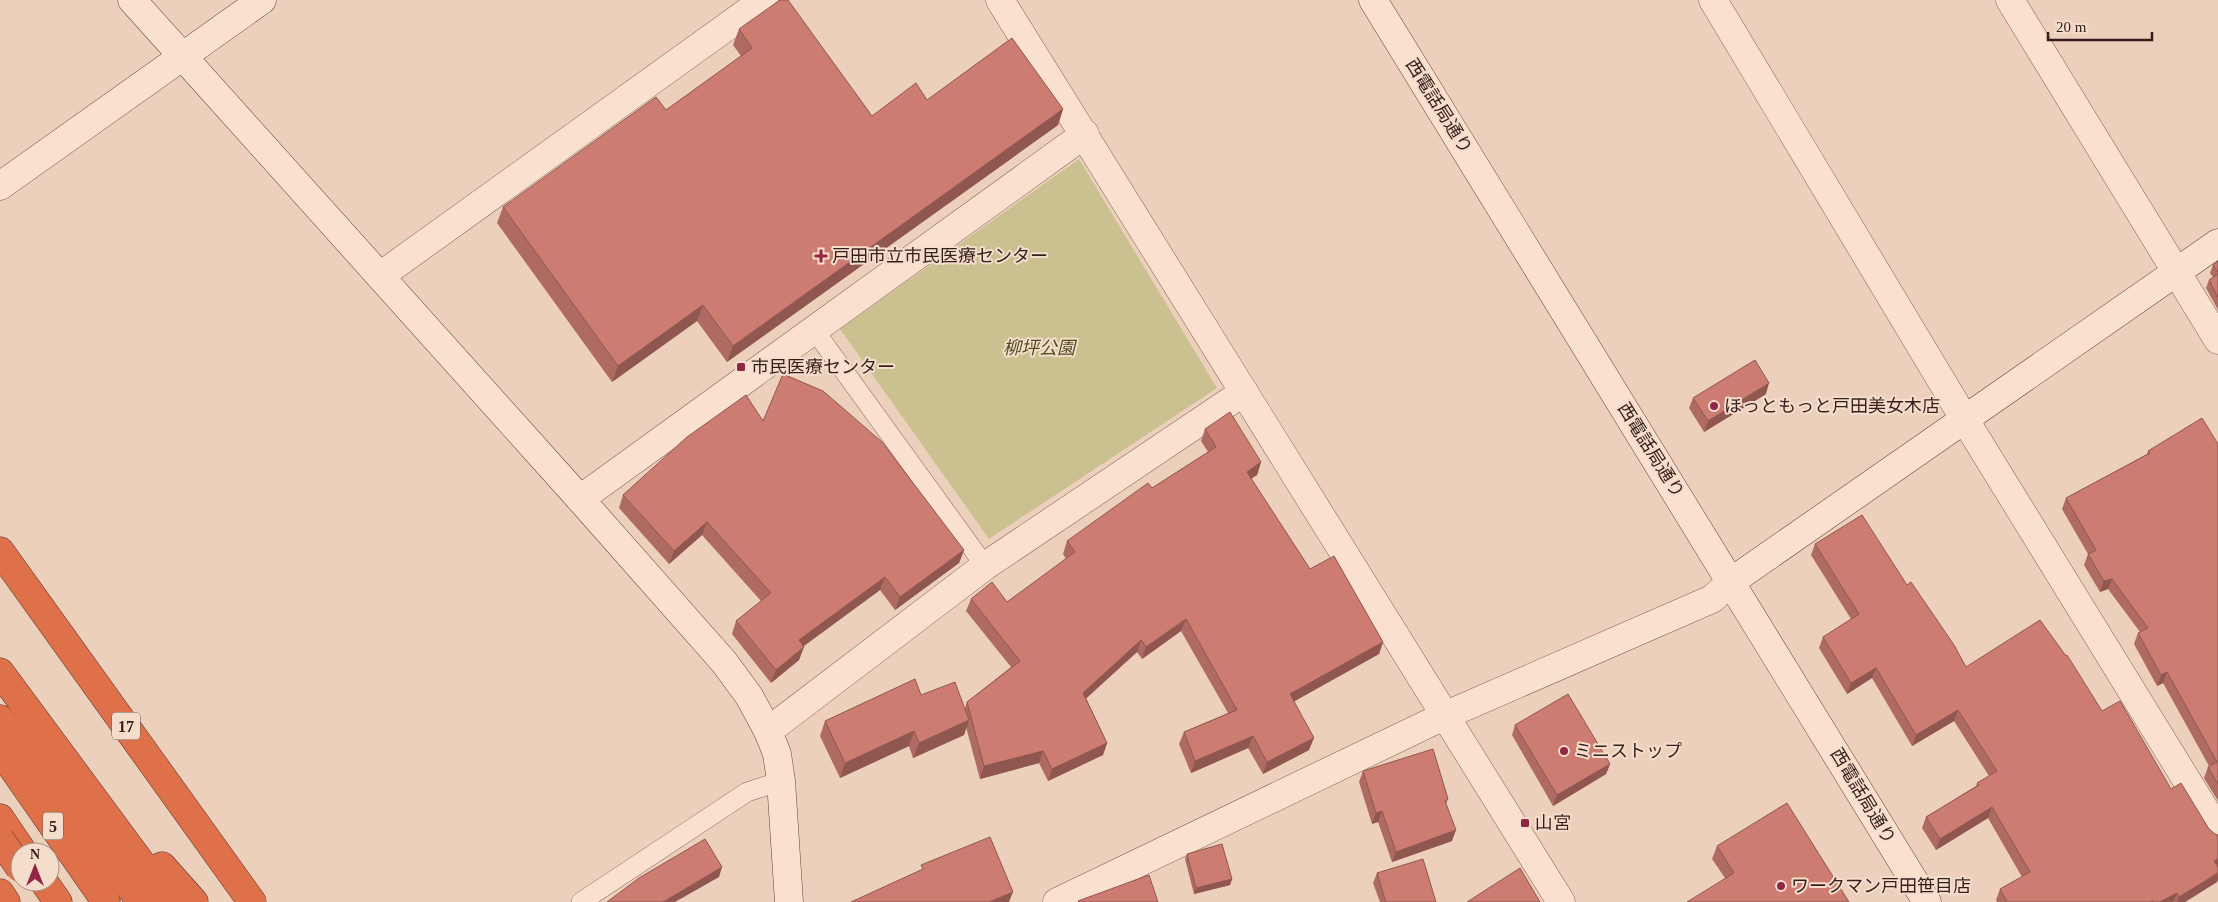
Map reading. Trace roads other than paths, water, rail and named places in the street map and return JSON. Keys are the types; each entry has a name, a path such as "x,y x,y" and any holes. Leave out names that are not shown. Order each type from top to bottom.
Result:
{"highway":[{"name":"17","path":"0,551 252,902"},
{"path":"0,672 78,775 170,902"},
{"path":"0,719 141,902"},
{"name":"5","path":"0,750 106,902"},
{"path":"0,769 91,902"},
{"path":"78,775 194,902"},
{"path":"0,818 16,842"},
{"path":"0,841 10,851"},
{"path":"0,841 10,854"},
{"path":"0,893 6,902"}],"street":[{"path":"132,0 580,499 724,662 749,696 768,731 777,754 781,781 789,902"},
{"path":"0,186 262,0"},
{"path":"380,276 764,0"},
{"path":"1000,0 1561,902"},
{"name":"西電話局通り","path":"1374,0 1732,581 1927,902"},
{"path":"1713,0 1965,420 2218,831"},
{"path":"2010,0 2218,340"},
{"path":"580,499 815,331 1085,134"},
{"path":"1057,902 1444,716 1712,599 1732,581 2218,243"},
{"path":"768,731 985,566 1244,392"}],"lane":[{"path":"815,331 985,566"},
{"path":"581,902 747,792 781,781"}],"place":[{"name":"戸田市立市民医療センター","path":"821,256"},
{"name":"市民医療センター","path":"741,367"},
{"name":"ほっともっと戸田美女木店","path":"1714,406"},
{"name":"ミニストップ","path":"1564,751"},
{"name":"山宮","path":"1525,823"},
{"name":"ワークマン戸田笹目店","path":"1781,886"}],"park label":[{"name":"柳坪公園","path":"1039,348"}]}
